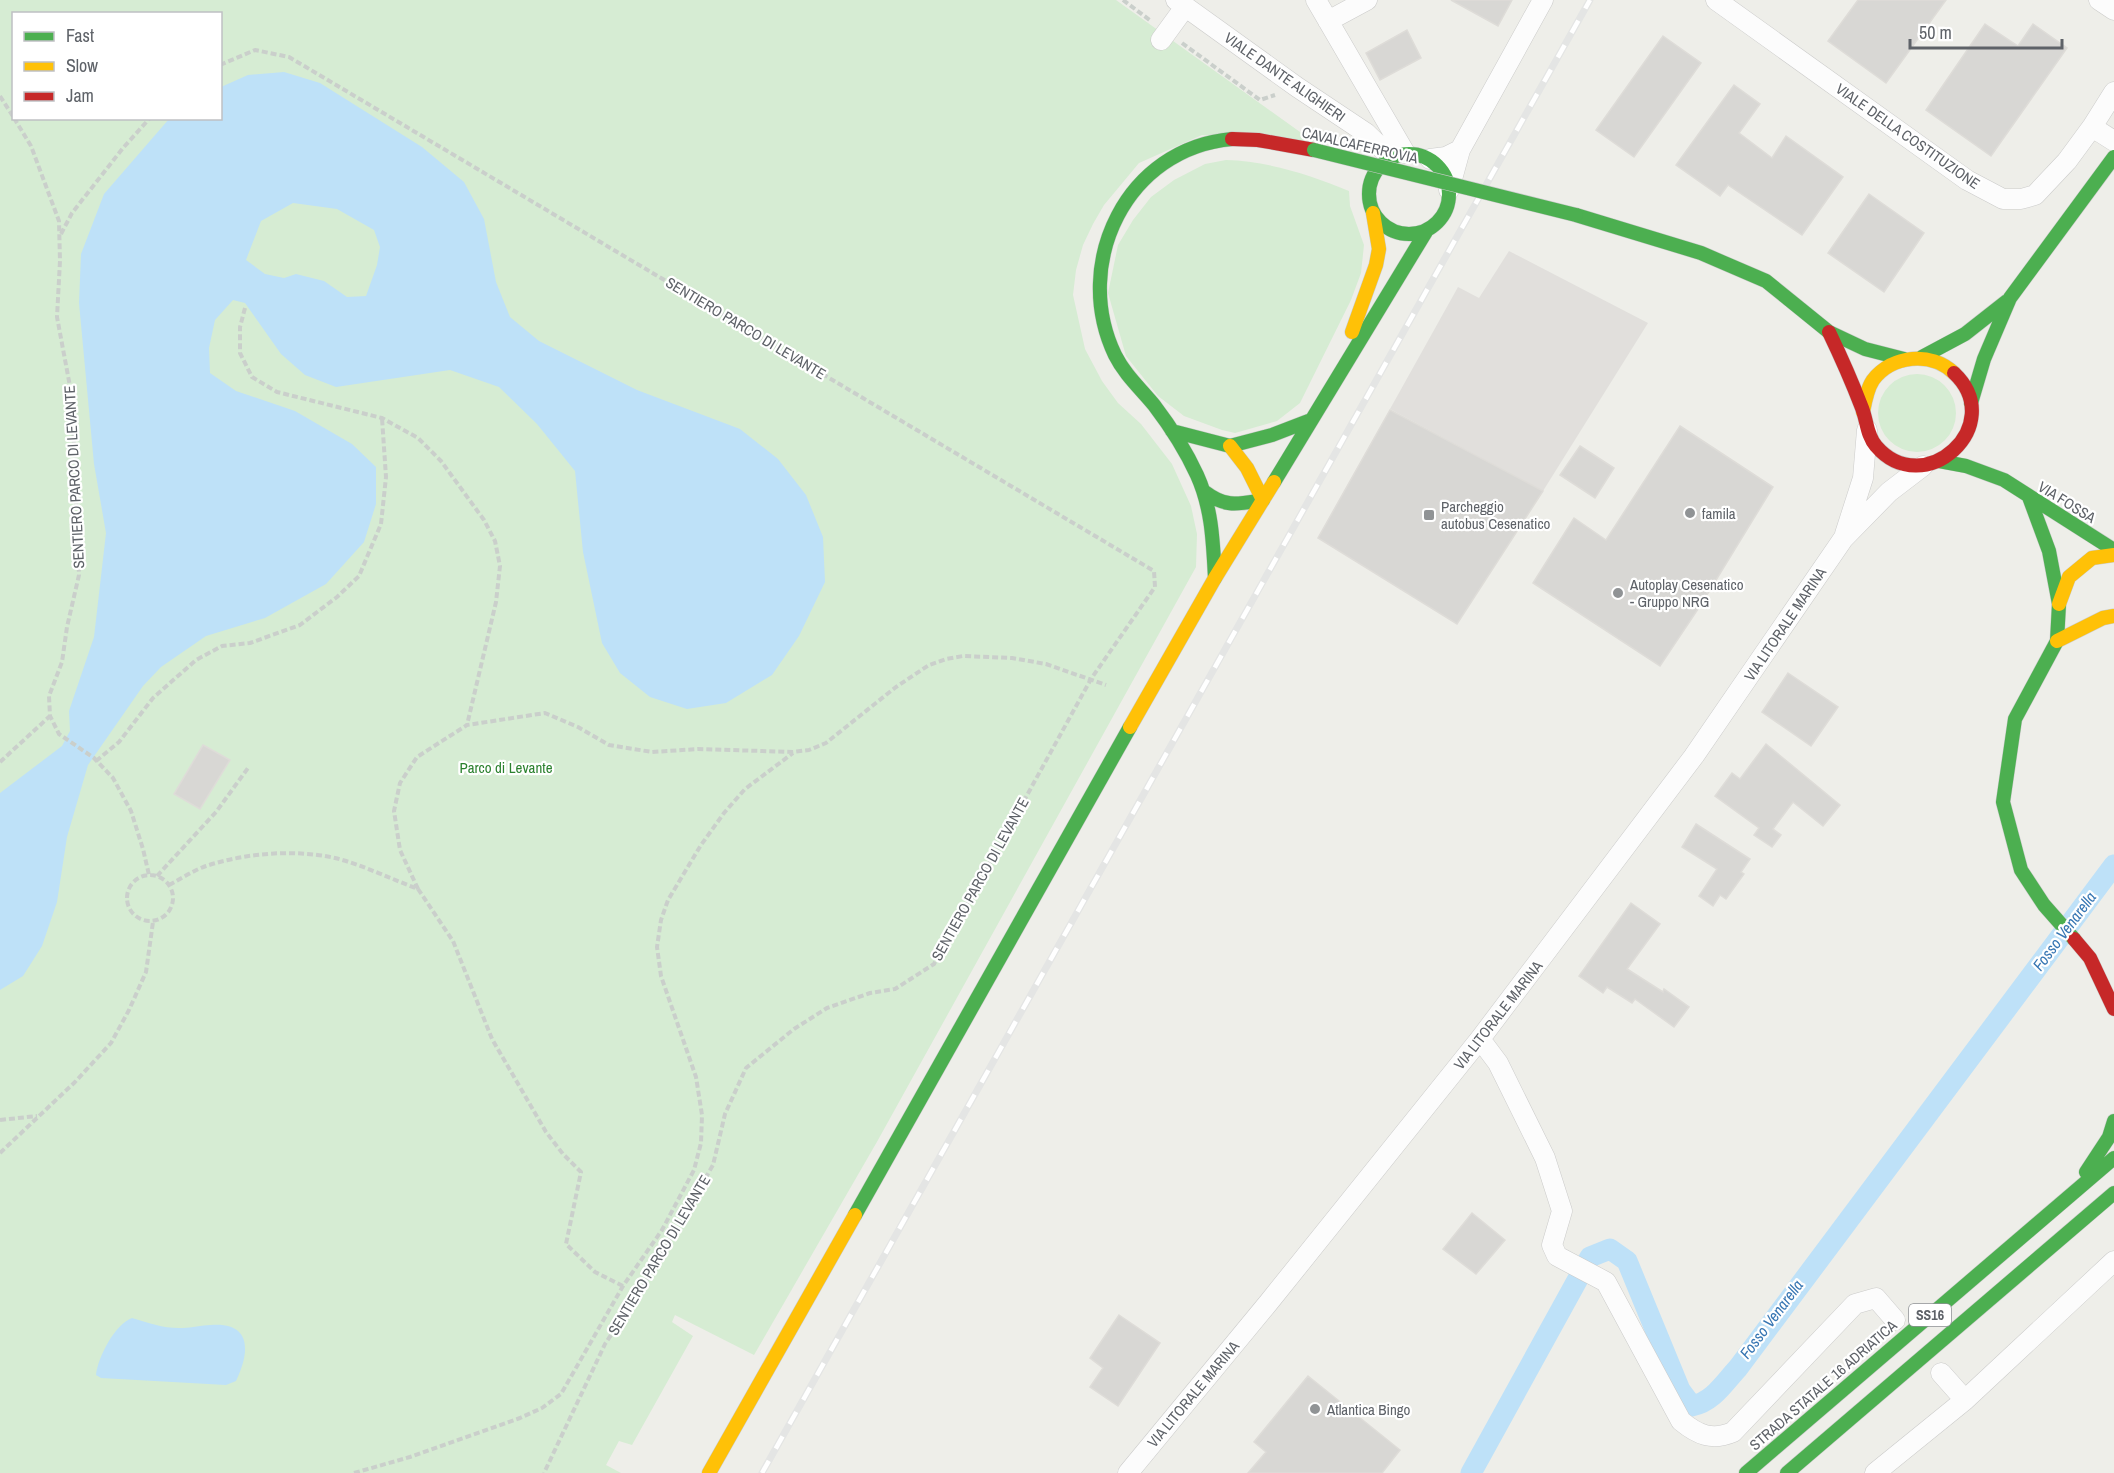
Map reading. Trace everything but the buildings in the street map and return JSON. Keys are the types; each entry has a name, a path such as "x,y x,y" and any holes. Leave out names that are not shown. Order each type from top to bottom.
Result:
{"main road":[{"name":"CAVALCAFERROVIA","path":"1215,578 1211,516 1205,492 1172,431 1156,408 1132,382 1112,348 1103,318 1099,290 1106,243 1114,220 1151,172 1199,146 1224,140 1258,140 1314,150 1576,215 1701,253 1767,281 1829,332"},
{"path":"1342,368 1357,315 1376,266 1379,249 1369,194 1372,175 1380,164 1398,155 1418,154 1430,159 1440,168 1446,178 1449,202 1437,223 1427,230 1415,234 1391,231 1381,224 1373,213"},
{"name":"VIA LITORALE MARINA","path":"1931,464 1953,452 1964,439 1971,422 1971,403 1984,359 2010,298 2114,157"},
{"path":"709,1473 1215,578 1427,230"},
{"name":"VIA LITORALE MARINA","path":"1865,421 1866,394 1875,378 1888,366 1904,359 1922,357 1965,334 2010,298"},
{"path":"1829,332 1865,349 1904,359"},
{"path":"1829,332 1876,446 1889,458 1906,465 1931,464"},
{"name":"VIA LITORALE MARINA","path":"1922,357 1939,362 1951,369 1965,386 1971,403"},
{"path":"1172,431 1230,446 1272,435 1311,420"},
{"path":"1971,422 1978,441"},
{"path":"1230,446 1247,468 1263,500"},
{"name":"VIA FOSSA","path":"1988,458 2004,480"},
{"name":"VIA FOSSA","path":"1931,464 1966,466 2004,480 2114,550"},
{"path":"1205,492 1217,502 1234,505 1263,500"},
{"path":"2029,497 2049,551 2059,603 2057,641 2015,719 2003,802 2021,870 2043,905 2090,958 2114,975"},
{"path":"2059,603 2069,577 2092,558 2114,555"},
{"path":"2057,641 2108,617 2114,604"},
{"path":"2090,958 2114,1009"},
{"path":"2070,1194 2109,1137 2114,1121"},
{"name":"STRADA STATALE 16 ADRIATICA","path":"1746,1473 2114,1158"},
{"name":"SS16","path":"1787,1473 2114,1193"}],"street":[{"path":"1316,0 1379,105 1398,155"},
{"path":"1328,21 1367,0"},
{"path":"1449,190 1460,150 1543,0"},
{"name":"VIALE DELLA COSTITUZIONE","path":"1716,0 1967,180 2003,199 2022,199 2035,195 2067,161 2114,92"},
{"path":"2099,0 2114,10"},
{"path":"1164,36 1181,3"},
{"name":"VIALE DANTE ALIGHIERI","path":"1181,3 1297,87 1398,155"},
{"path":"2092,127 2114,141"},
{"path":"1430,159 1446,157 1460,150"},
{"name":"VIA LITORALE MARINA","path":"1843,539 1863,478 1865,421"},
{"name":"VIA LITORALE MARINA","path":"1128,1473 1480,1039 1694,756 1843,539 1889,492 1931,464"},
{"path":"1480,1039 1498,1063 1545,1158 1562,1210 1552,1245 1557,1256 1606,1282 1681,1421 1694,1432 1720,1438 1733,1432 1855,1304 1876,1298 1896,1320"},
{"path":"1875,1473 1965,1400 2114,1261"},
{"path":"1941,1372 1965,1400"}],"path":[{"path":"1123,0 1164,36 1260,100 1297,87"},
{"name":"SENTIERO PARCO DI LEVANTE","path":"222,64 255,50 289,57 1154,571 1155,588 1091,680 933,964 895,989 870,993 827,1008 794,1029 746,1068 725,1114 713,1165 649,1277 605,1344 544,1473"},
{"name":"SENTIERO PARCO DI LEVANTE","path":"0,96 12,115"},
{"name":"SENTIERO PARCO DI LEVANTE","path":"15,120 31,146 59,221 57,317 72,397 79,575 67,627 62,662 49,696 50,716"},
{"name":"SENTIERO PARCO DI LEVANTE","path":"60,236 72,213 148,120"},
{"path":"245,308 240,327 240,353 252,377 277,392 382,418 418,438 441,461 484,520 495,541 500,566 496,602 467,725"},
{"path":"95,759 119,742 153,698 196,660 222,646 250,643 300,625 337,597 359,576 381,524 386,477 382,418"},
{"name":"SENTIERO PARCO DI LEVANTE","path":"623,1286 595,1272 566,1244 581,1172 563,1155 546,1132 492,1039 453,941 418,889 400,850 394,811 400,783 417,758 467,725 545,713 578,727 609,745 652,752 698,749 794,753 826,743 896,687 929,665 963,656 1012,658 1046,663 1106,685"},
{"path":"0,762 50,716 59,734 95,759 113,778 131,811 144,849 149,875"},
{"name":"SENTIERO PARCO DI LEVANTE","path":"354,1473 467,1438 542,1408 561,1395 623,1286 662,1230 694,1170 701,1143 702,1115 696,1077 661,976 657,947 661,920 668,900 701,845 724,813 745,789 794,753"},
{"path":"157,876 216,812 248,768"},
{"path":"170,885 205,866 242,858 314,854 338,859 418,889"},
{"path":"157,876 170,885 173,891 173,905 165,917 153,922 138,918 133,914 127,900 130,886 142,877 157,876"},
{"path":"0,1153 75,1082 111,1043 146,972 153,922"},
{"path":"0,1120 38,1116"}],"shaded area":[{"path":"1509,251 1648,323 1543,491 1390,409 1458,287 1479,298"}],"green space":[{"name":"Parco di Levante","path":"0,0 1116,0 1314,142 1202,135 1139,163 1104,205 1093,224 1083,245 1076,270 1073,295 1085,349 1102,381 1118,403 1141,424 1172,464 1191,506 1197,534 1196,567 878,1140 754,1355 675,1315 672,1322 693,1336 632,1445 619,1441 606,1465 621,1473 0,1473"},
{"path":"1226,160 1257,163 1289,170 1349,191 1350,206 1364,245 1361,273 1351,300 1300,403 1277,421 1235,433 1184,416 1158,396 1126,356 1108,293 1118,245 1133,220 1151,197 1174,180 1205,164"},
{"path":"1917,374 1932,377 1949,391 1956,413 1953,428 1939,445 1917,452 1902,449 1885,435 1878,413 1881,398 1895,381"}],"water":[{"path":"284,72 320,83 422,147 464,182 484,219 496,282 510,317 539,341 637,390 740,429 778,459 806,495 823,537 825,582 799,636 772,675 726,703 687,709 650,697 620,673 602,643 583,552 575,471 537,424 499,387 450,370 336,387 305,375 281,354 245,303 233,300 215,320 209,348 210,373 236,391 295,411 352,444 376,467 376,504 364,542 326,584 265,618 206,636 161,667 143,686 88,765 67,837 57,902 42,946 23,976 0,990 0,793 62,746 70,731 69,711 94,637 106,533 94,464 79,303 81,254 104,194 168,120 222,120 222,87 248,75","holes":["293,203 337,209 374,230 380,247 377,265 366,296 347,297 324,281 296,274 284,278 265,274 246,260 261,221"]},
{"path":"132,1318 170,1328 224,1325 234,1328 241,1334 245,1350 244,1360 236,1381 226,1385 101,1378 96,1375 108,1342 119,1327"}],"waterway":[{"name":"Fosso Venarella","path":"1471,1473 1590,1257 1610,1249 1627,1261 1680,1390 1692,1406 1718,1391 1738,1368 2114,865"}],"railway":[{"path":"762,1473 1590,0"}],"traffic: fast":[{"path":"1215,578 1211,525 1202,487 1172,430 1115,355 1103,320 1100,284 1105,249 1118,216 1137,187 1163,164 1195,147 1232,139"},
{"path":"1314,150 1576,215"},
{"path":"1401,154 1417,154 1438,165 1449,186 1449,194 1449,202 1438,223 1417,234 1401,234 1387,228 1375,216 1369,202 1369,186 1375,172 1387,160 1401,154"},
{"path":"1971,403 1984,359 2010,298 2114,157"},
{"path":"1576,215 1701,253 1766,281 1829,332 1865,349 1904,359"},
{"path":"1274,482 1427,230"},
{"path":"1922,357 1965,334 2007,301"},
{"path":"1172,431 1230,446 1272,435 1311,420"},
{"path":"1939,461 1966,466 2004,480 2114,550"},
{"path":"1205,492 1219,501 1232,504 1263,500"},
{"path":"2029,497 2049,551 2059,604 2057,641 2015,719 2003,802 2021,870 2044,905 2074,939"},
{"path":"855,1215 1130,727"},
{"path":"2086,1172 2109,1137 2114,1121"},
{"path":"1746,1473 2114,1158"},
{"path":"1787,1473 2114,1193"}],"traffic: slow":[{"path":"1352,332 1376,265 1379,249 1373,213"},
{"path":"1863,412 1866,395 1873,380 1890,365 1901,361 1923,359 1934,361 1954,373"},
{"path":"1230,446 1247,468 1263,500"},
{"path":"1130,727 1215,578 1274,482"},
{"path":"2059,604 2069,577 2092,558 2114,555"},
{"path":"2057,641 2103,618 2114,616"},
{"path":"709,1473 855,1215"}],"traffic: jam":[{"path":"1232,139 1258,140 1314,150"},
{"path":"1829,332 1864,413 1871,438 1876,446 1895,461 1916,466 1936,461 1954,450 1966,434 1972,414 1968,393 1954,373"},
{"path":"2074,939 2090,958 2114,1009"}],"place":[{"name":"famila","path":"1690,513"},
{"name":"Parcheggio autobus Cesenatico","path":"1429,515"},
{"name":"Autoplay Cesenatico - Gruppo NRG","path":"1618,593"},
{"name":"Atlantica Bingo","path":"1315,1409"}]}
